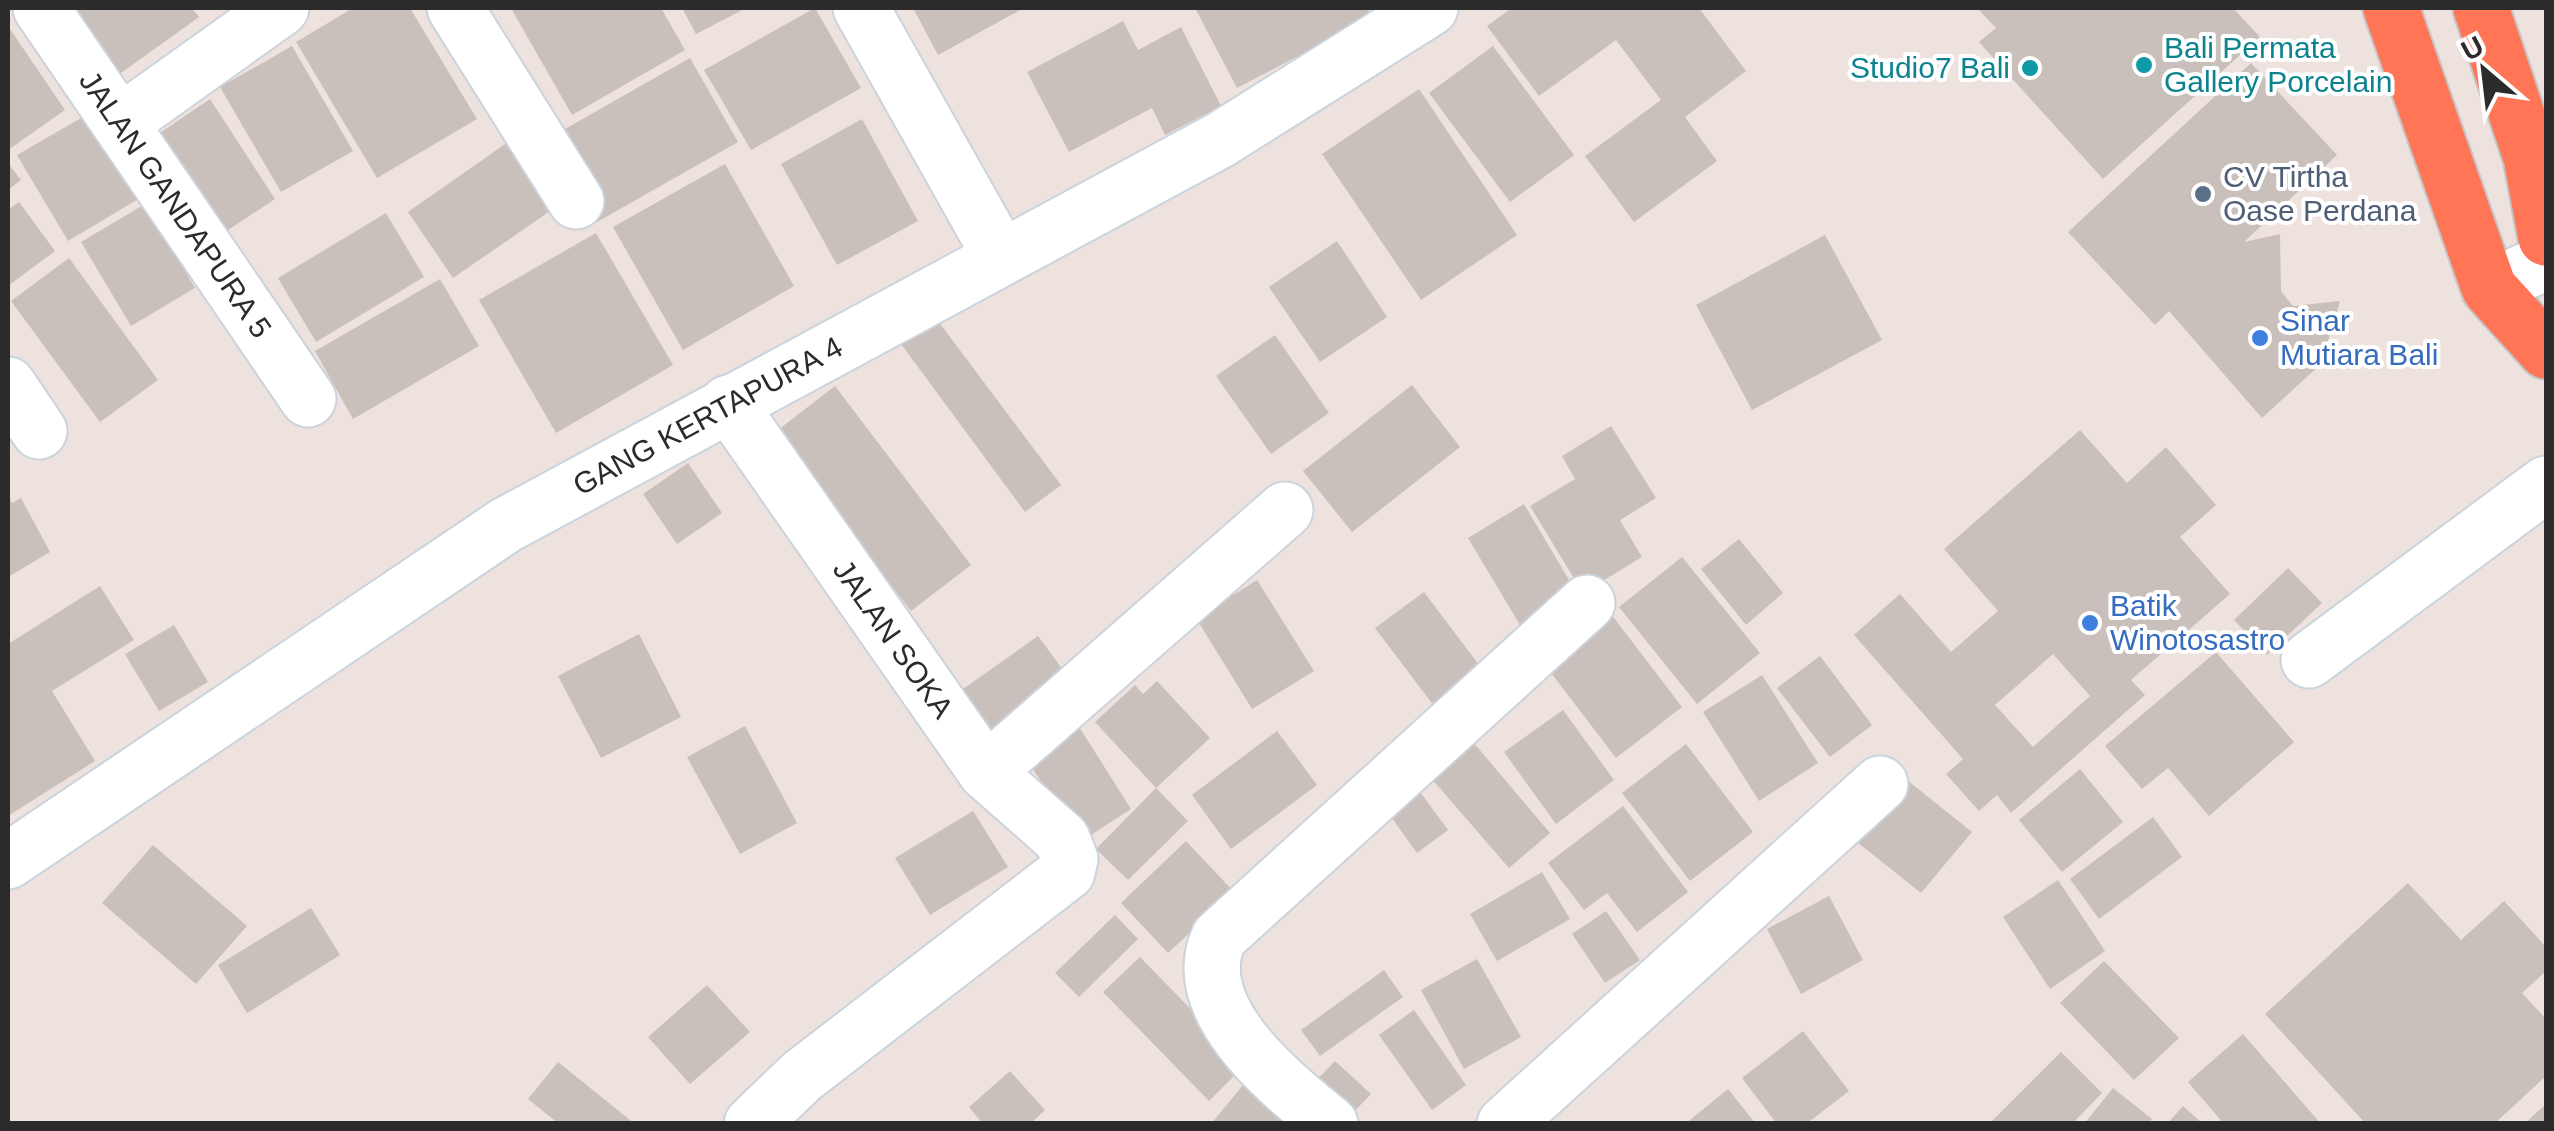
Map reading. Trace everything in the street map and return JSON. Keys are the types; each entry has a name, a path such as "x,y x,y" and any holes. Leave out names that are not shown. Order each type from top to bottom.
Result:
{"highway":[{"path":"2390,8 2489,288 2546,348"},
{"path":"2481,8 2531,157 2546,238"}],"street":[{"name":"JALAN GANDAPURA 5","path":"41,8 308,399"},
{"path":"120,122 280,8"},
{"path":"455,8 576,201"},
{"path":"861,8 1001,257"},
{"name":"GANG KERTAPURA 4","path":"8,862 506,525 1220,140 1425,9"},
{"path":"2489,288 2546,262"},
{"path":"8,385 39,431"},
{"name":"JALAN SOKA","path":"728,403 986,772 1062,840 1070,860 1066,872 802,1076 752,1124"},
{"path":"2309,660 2546,484"},
{"path":"986,772 1286,510"},
{"path":"1330,1124 1266,1070 1221,1006 1209,970 1219,937 1587,603"},
{"path":"1506,1124 1880,784"}],"building":[{"path":"45,8 192,8 199,17 103,86"},
{"path":"353,8 410,8 477,119 377,178 296,42"},
{"path":"661,8 685,50 572,115 512,10"},
{"path":"682,8 746,8 696,34"},
{"path":"815,8 861,88 751,150 704,70"},
{"path":"913,8 1024,8 938,55"},
{"path":"1195,8 1367,8 1373,17 1237,88"},
{"path":"1512,8 1699,8 1746,71 1685,117 1717,161 1634,222 1585,156 1661,100 1616,40 1539,96 1487,26"},
{"name":"Bali Permata Gallery Porcelain","path":"1977,8 2233,8 2260,37 2103,179 1979,42 1996,28"},
{"path":"1123,21 1138,50 1181,27 1221,106 1165,135 1152,108 1069,152 1027,72"},
{"path":"8,26 65,110 8,150"},
{"path":"292,46 353,151 281,192 220,87"},
{"path":"1493,46 1574,155 1510,202 1429,93"},
{"path":"690,58 738,142 597,222 549,138"},
{"name":"CV Tirtha Oase Perdana","path":"2251,63 2337,155 2244,242 2280,234 2281,291 2293,306 2340,301 2321,364 2262,418 2169,311 2155,325 2068,232"},
{"path":"1419,89 1517,235 1421,300 1322,154"},
{"path":"210,99 275,199 213,240 148,141"},
{"path":"95,110 145,195 68,241 17,155"},
{"path":"862,119 918,221 837,265 781,164"},
{"path":"508,142 553,209 453,278 408,212"},
{"path":"8,163 21,180 8,190"},
{"path":"725,164 794,286 683,350 613,227"},
{"path":"19,202 55,251 8,286 8,210"},
{"path":"145,204 195,288 131,326 81,242"},
{"path":"386,213 424,277 316,342 278,278"},
{"path":"596,233 673,365 556,433 479,300"},
{"path":"1825,235 1882,340 1752,410 1696,305"},
{"path":"1337,241 1387,317 1320,362 1269,287"},
{"path":"69,258 158,380 100,422 11,301"},
{"path":"440,279 479,346 353,419 315,351"},
{"path":"935,317 1061,485 1025,512 901,344"},
{"path":"1275,335 1329,413 1271,454 1216,376"},
{"path":"1412,385 1460,447 1352,532 1303,471"},
{"path":"835,386 971,565 911,611 774,433"},
{"path":"1611,426 1656,498 1620,520 1642,557 1583,593 1530,506 1575,479 1562,456"},
{"name":"Batik Winotosastro","path":"2080,430 2127,483 2166,447 2216,505 2180,537 2230,594 2131,680 2145,695 2011,813 1997,795 1979,811 1946,774 1963,759 1854,635 1900,594 1951,652 1998,611 1944,549","holes":["2053,654 2090,696 2033,747 1995,705"]},
{"path":"688,463 722,513 677,544 643,494"},
{"path":"8,495 12,503 21,498 50,552 8,577"},
{"path":"1524,504 1582,602 1526,635 1468,538"},
{"path":"1739,539 1783,593 1746,625 1701,569"},
{"path":"1682,557 1760,653 1697,704 1619,607"},
{"path":"2288,568 2322,603 2267,655 2234,620"},
{"path":"1257,580 1314,671 1252,709 1196,618"},
{"path":"100,586 134,640 52,691 95,761 8,816 8,644"},
{"path":"1424,592 1488,677 1440,714 1375,628"},
{"path":"1608,610 1682,707 1616,758 1542,661"},
{"path":"174,625 208,682 159,711 125,654"},
{"path":"639,634 681,717 601,758 558,676"},
{"path":"1038,636 1072,682 997,736 963,689"},
{"path":"2216,652 2294,742 2209,816 2168,768 2142,789 2105,746"},
{"path":"1820,656 1872,725 1830,757 1777,688"},
{"path":"1762,675 1818,763 1759,801 1703,712"},
{"path":"1157,681 1210,738 1156,788 1095,722 1135,685 1143,694"},
{"path":"1563,710 1614,780 1556,824 1504,752"},
{"path":"1076,722 1131,809 1080,842 1024,755"},
{"path":"745,726 797,823 740,854 687,757"},
{"path":"1277,731 1317,785 1231,849 1192,795"},
{"path":"1473,742 1550,833 1509,868 1431,778"},
{"path":"1686,744 1753,832 1690,881 1622,793"},
{"path":"2080,769 2123,822 2062,872 2019,820"},
{"path":"1902,776 1972,832 1921,893 1852,838"},
{"path":"1415,785 1448,830 1417,853 1384,807"},
{"path":"1156,788 1188,821 1128,880 1096,849"},
{"path":"1623,806 1688,892 1637,932 1607,893 1584,910 1548,863"},
{"path":"973,811 1008,867 930,915 895,858"},
{"path":"2153,817 2182,857 2099,919 2070,879"},
{"path":"1186,841 1234,892 1168,953 1121,903"},
{"path":"153,845 247,926 196,984 102,903"},
{"path":"1542,872 1570,919 1497,961 1470,914"},
{"path":"2058,880 2105,951 2050,989 2003,917"},
{"path":"2408,883 2461,940 2504,901 2546,947 2546,971 2522,993 2546,1019 2546,1076 2494,1124 2366,1124 2265,1014"},
{"path":"1829,896 1863,960 1801,994 1767,929"},
{"path":"311,908 340,955 247,1013 218,965"},
{"path":"1606,911 1640,960 1605,983 1572,934"},
{"path":"1115,915 1138,939 1079,997 1055,973"},
{"path":"1140,957 1245,1065 1209,1101 1103,992"},
{"path":"1477,959 1521,1037 1464,1069 1421,990"},
{"path":"2104,961 2179,1038 2134,1080 2060,1003"},
{"path":"1384,970 1403,997 1320,1056 1301,1030"},
{"path":"707,985 750,1032 690,1084 648,1037"},
{"path":"1414,1010 1466,1085 1432,1110 1379,1035"},
{"path":"1803,1031 1849,1091 1806,1124 1777,1124 1742,1078"},
{"path":"2243,1034 2321,1124 2224,1124 2188,1082"},
{"path":"2061,1052 2102,1093 2072,1124 1989,1124"},
{"path":"1335,1061 1371,1094 1346,1120 1310,1087"},
{"path":"558,1062 635,1124 559,1124 528,1099"},
{"path":"1010,1071 1045,1110 1030,1124 983,1124 969,1107"},
{"path":"1253,1073 1315,1124 1211,1124"},
{"path":"2113,1088 2152,1119 2148,1124 2084,1124"},
{"path":"1728,1089 1756,1124 1685,1124"},
{"path":"2546,1104 2546,1124 2524,1124"},
{"path":"2183,1106 2203,1124 2167,1124"}],"place":[{"name":"Bali Permata Gallery Porcelain","path":"2144,65"},
{"name":"Studio7 Bali","path":"2030,68"},
{"name":"CV Tirtha Oase Perdana","path":"2203,194"},
{"name":"Sinar Mutiara Bali","path":"2260,338"},
{"name":"Batik Winotosastro","path":"2090,623"}]}
